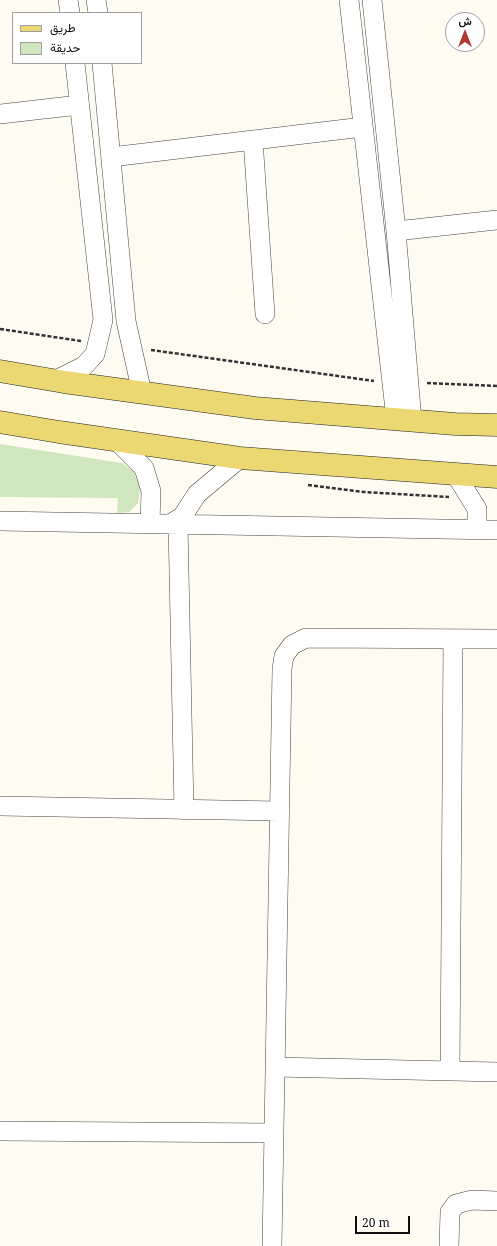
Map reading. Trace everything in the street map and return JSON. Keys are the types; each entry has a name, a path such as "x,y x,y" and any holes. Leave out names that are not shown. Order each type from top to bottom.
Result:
{"main road":[{"path":"0,371 142,393 255,408 404,420 497,425"},
{"path":"0,422 240,458 497,477"}],"street":[{"path":"68,0 70,12"},
{"path":"96,0 98,12"},
{"path":"349,0 363,127 400,382 404,420"},
{"path":"372,0 396,231 400,382"},
{"path":"54,380 84,366 94,354 102,320 75,64"},
{"path":"102,64 126,321 142,393"},
{"path":"0,114 79,105"},
{"path":"111,157 363,127"},
{"path":"253,140 265,314"},
{"path":"396,231 497,220"},
{"path":"116,440 144,468 151,491 150,524"},
{"path":"174,524 182,517 197,494 240,458"},
{"path":"456,475 476,509 477,530"},
{"path":"0,522 497,530"},
{"path":"174,524 184,810"},
{"path":"272,1246 279,812 282,669 284,656 292,645 306,638 497,639"},
{"path":"450,1071 453,639"},
{"path":"0,806 279,812"},
{"path":"275,1067 497,1072"},
{"path":"0,1131 274,1133"},
{"path":"448,1246 450,1212 456,1204 472,1200 497,1201"}],"path":[{"path":"0,329 97,343"},
{"path":"132,348 364,380 497,386"}],"green space":[{"path":"0,444 122,463 134,472 140,488 138,503 129,512 117,513 118,498 0,497"}]}
